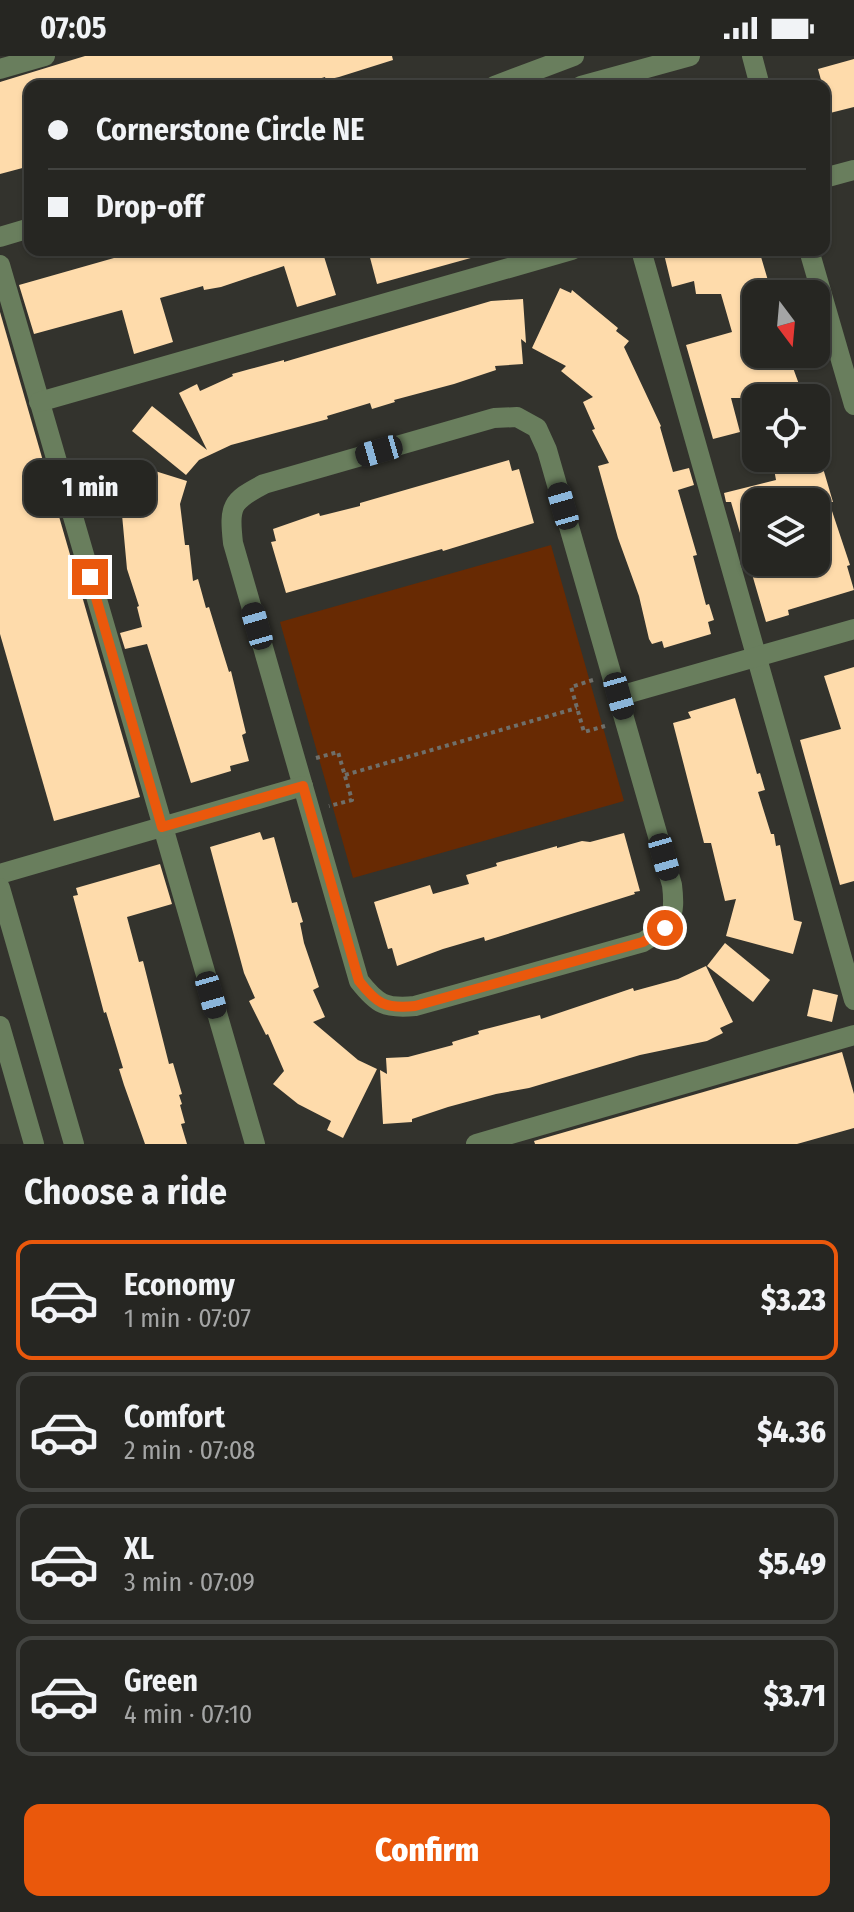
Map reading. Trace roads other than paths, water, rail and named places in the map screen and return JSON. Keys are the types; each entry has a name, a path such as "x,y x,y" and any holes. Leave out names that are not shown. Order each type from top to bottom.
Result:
{"street":[{"path":"0,69 45,56"},
{"path":"510,80 574,56"},
{"path":"603,80 690,56"},
{"path":"752,56 758,80"},
{"path":"830,176 854,170"},
{"path":"0,237 24,230"},
{"path":"39,402 551,256"},
{"path":"643,256 854,1000"},
{"path":"811,256 854,405"},
{"path":"0,265 255,1144"},
{"path":"517,417 537,428 547,450 619,696 672,885 675,909 665,928 643,942 415,1006 391,1008 373,998 359,981 233,543 230,515 240,496 264,484 494,418 517,417"},
{"path":"619,696 854,629"},
{"path":"0,874 303,786"},
{"path":"0,888 74,1144"},
{"path":"0,1026 34,1144"},
{"path":"476,1144 854,1035"}]}
